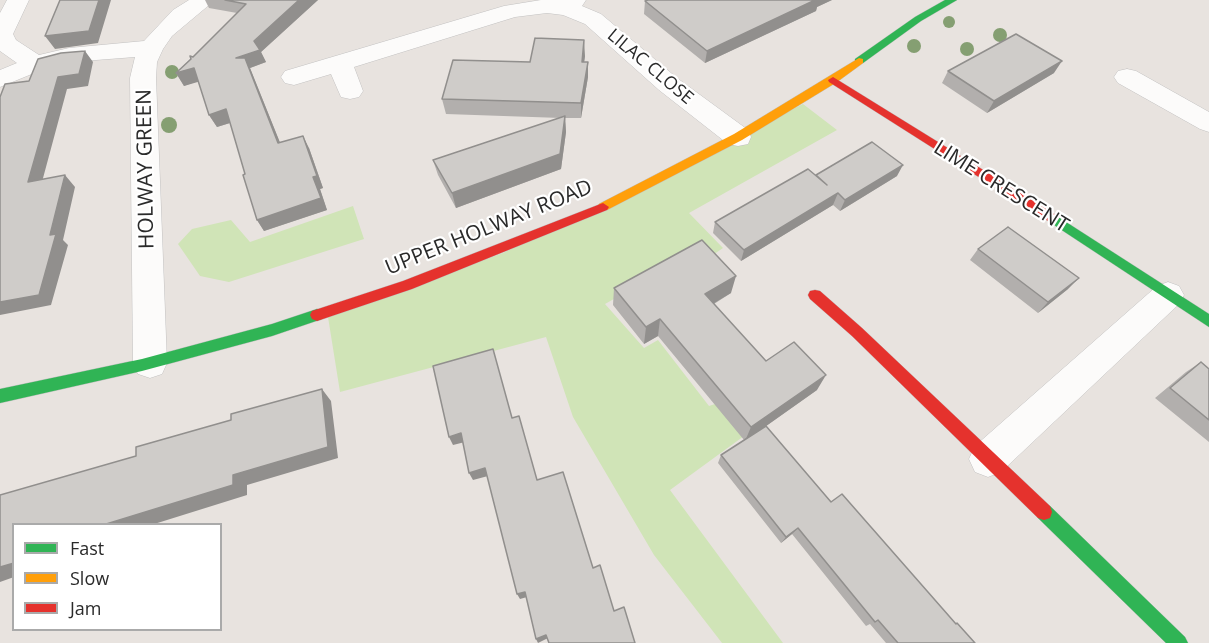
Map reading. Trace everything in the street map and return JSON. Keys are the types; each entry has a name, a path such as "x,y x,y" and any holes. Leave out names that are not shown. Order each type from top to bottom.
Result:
{"street":[{"path":"18,0 1,34 6,44 35,64"},
{"name":"HOLWAY GREEN","path":"150,363 143,78 145,62 151,48 164,31 181,15 204,0"},
{"name":"UPPER HOLWAY ROAD","path":"0,396 150,363 272,330 407,285 606,206 738,137 833,80 918,19 951,0"},
{"path":"294,77 512,11 571,4"},
{"name":"LILAC CLOSE","path":"571,4 593,19 668,84 738,137"},
{"path":"0,79 35,64 69,55 151,48"},
{"path":"340,63 350,91"},
{"path":"1127,77 1209,123"},
{"name":"LIME CRESCENT","path":"833,80 1043,212 1209,321"},
{"path":"815,295 857,332 1179,643"},
{"path":"988,459 1168,295"}],"green space":[{"path":"803,104 837,130 689,213 723,248 704,261 695,253 605,304 644,348 658,340 709,406 715,404 744,436 670,490 783,643 722,643 654,555 573,417 546,337 340,392 328,317 503,253"},
{"path":"353,206 364,239 229,282 200,276 178,244 192,229 231,220 250,242"}],"building":[{"path":"60,0 99,0 89,31 45,36"},
{"path":"225,0 299,0 254,41 260,50 236,58 245,58 278,143 303,136 317,176 313,177 321,198 257,220 226,109 209,115 194,68 176,73 191,59 190,56 193,57 246,4"},
{"path":"815,0 707,51 645,1"},
{"path":"1016,34 1062,61 994,101 948,71"},
{"path":"535,38 584,40 582,62 588,62 581,103 442,99 453,60 530,62"},
{"path":"85,51 79,74 58,77 28,182 65,175 50,235 56,234 39,295 0,302 0,97 5,84 29,81 38,59 61,53"},
{"path":"565,116 560,154 452,193 433,160"},
{"path":"872,142 903,165 845,200 838,193 744,250 715,222 808,169 827,185 816,175"},
{"path":"1008,227 1079,278 1048,302 978,249"},
{"path":"702,240 736,276 705,294 766,361 794,342 826,375 751,427 660,319 646,327 614,288"},
{"path":"493,349 512,418 519,416 537,480 563,472 593,568 600,565 614,611 624,607 635,643 549,643 546,635 536,639 525,592 517,594 485,468 469,473 461,433 449,437 433,366"},
{"path":"1201,362 1209,369 1209,420 1170,388"},
{"path":"322,389 328,447 233,475 233,485 110,523 12,523 12,564 0,567 0,495 136,456 136,447 231,420 231,414"},
{"path":"766,426 831,502 842,494 975,643 898,643 878,620 875,622 798,528 786,537 721,455"}],"traffic: fast":[{"path":"859,61 918,19 952,0"},
{"path":"1052,218 1209,321"},
{"path":"0,396 142,365 272,330 317,315"},
{"path":"1044,512 1179,643"}],"traffic: slow":[{"path":"603,207 738,137 833,80 859,61"}],"traffic: jam":[{"path":"833,80 1052,218"},
{"path":"317,315 407,285 603,207"},
{"path":"815,295 857,332 1044,512"}]}
